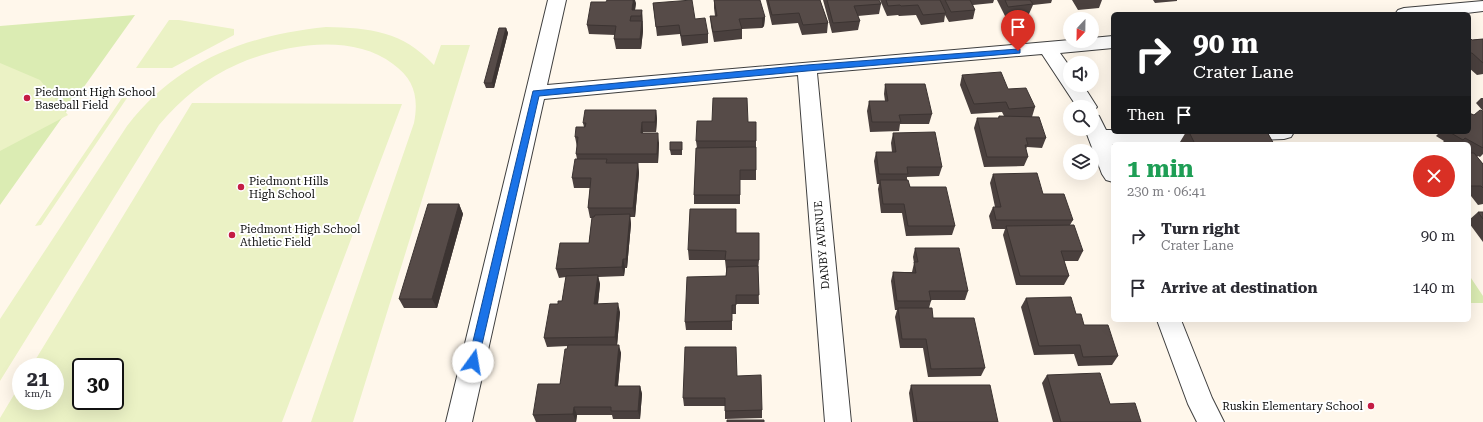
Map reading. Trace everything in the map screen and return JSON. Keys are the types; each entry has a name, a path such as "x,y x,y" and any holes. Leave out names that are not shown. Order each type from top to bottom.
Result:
{"street":[{"path":"459,422 557,0"},
{"path":"1424,12 1483,6"},
{"path":"536,93 807,68 1048,49 1111,42"},
{"path":"1048,49 1063,71"},
{"name":"DANBY AVENUE","path":"807,68 838,422"},
{"path":"1099,129 1111,129"},
{"path":"1098,136 1111,169"},
{"path":"1170,322 1201,404 1211,422"}],"green space":[{"path":"135,15 0,205 0,26"},
{"path":"169,20 179,20 234,29 234,35 172,68 136,68"},
{"path":"326,27 372,30 398,38 422,54 434,65 441,45 470,45 353,422 311,422 414,123 416,105 410,82 406,76 393,64 376,54 357,48 337,45 295,47 256,57 238,64 215,76 176,106 159,125 14,358 12,358 12,362 0,381 0,319 127,126 147,103 168,84 191,68 216,55 242,45 297,31"},
{"name":"Piedmont High School Baseball Field","path":"0,63 40,80 68,115 0,151"},
{"path":"122,98 127,98 41,225 35,226"},
{"name":"Piedmont High School Athletic Field","path":"192,103 402,104 282,422 0,422 0,418 12,398 12,410 64,410 64,358 36,358"},
{"path":"1471,278 1483,296 1483,303 1471,303"}],"building":[{"path":"607,0 633,0 632,10 642,10 641,16 631,16 630,21 642,21 640,39 614,39 616,26 587,25 591,2 606,2"},
{"path":"692,0 695,19 705,18 708,34 681,36 679,25 656,27 653,3"},
{"path":"714,0 760,0 765,17 739,19 742,29 713,32 710,16 717,16"},
{"path":"768,0 820,0 828,23 803,25 799,13 772,15"},
{"path":"827,0 879,0 881,4 854,6 860,21 833,23"},
{"path":"886,0 940,0 946,13 923,15 918,5 888,6"},
{"path":"945,0 970,0 975,10 951,12"},
{"path":"1005,0 1030,0 1033,4 1008,7"},
{"path":"499,28 506,28 492,83 484,83"},
{"path":"1471,39 1483,39 1483,63 1472,53"},
{"path":"1001,72 1008,89 1026,88 1035,107 1009,109 1006,102 974,104 962,75"},
{"path":"885,84 925,84 932,114 899,115 901,122 872,122 869,101 888,101"},
{"path":"713,98 747,98 748,122 756,122 756,141 696,141 697,121 712,121"},
{"path":"585,110 656,110 655,122 642,122 641,133 658,133 657,154 576,154 578,137 575,137 576,127 585,127 586,123 583,123"},
{"path":"1480,110 1483,111 1483,148 1465,138 1463,140 1453,134 1471,134 1471,114 1474,115"},
{"path":"999,116 1039,117 1046,138 1026,138 1028,145 1025,145 1028,157 987,157 977,118 999,118"},
{"path":"935,132 942,167 907,167 908,174 879,174 876,152 896,152 893,133"},
{"path":"1190,134 1268,134 1273,142 1194,142"},
{"path":"670,142 682,142 682,150 670,150"},
{"path":"756,147 756,170 740,170 740,195 694,195 696,148"},
{"path":"1471,153 1474,153 1483,164 1483,188 1481,186 1471,186"},
{"path":"575,159 607,159 606,163 638,163 633,208 588,208 591,178 572,178"},
{"path":"1037,173 1043,194 1064,194 1073,220 996,220 993,207 1001,207 993,174"},
{"path":"880,180 908,180 910,187 946,187 955,226 908,226 904,204 883,204"},
{"path":"428,204 459,204 432,299 399,299"},
{"path":"690,209 736,209 736,233 759,233 759,260 725,260 726,251 688,250"},
{"path":"1478,212 1483,212 1483,219"},
{"path":"630,214 626,259 623,259 622,267 556,269 560,243 589,243 592,217 595,215"},
{"path":"1074,225 1083,251 1061,251 1069,276 1020,276 1006,226"},
{"path":"915,248 959,248 968,291 929,291 931,301 897,301 893,272 916,273 914,262 918,262"},
{"path":"758,266 759,295 736,295 736,305 732,305 732,321 685,322 687,277 726,276 727,267"},
{"path":"598,275 594,304 618,303 615,337 544,338 550,304 558,304 558,301 562,301 566,276"},
{"path":"1071,297 1076,314 1081,314 1084,325 1108,325 1118,356 1083,357 1080,345 1039,346 1026,298"},
{"path":"898,308 932,308 933,318 974,318 985,368 931,369 926,339 902,339"},
{"path":"568,345 619,345 615,386 640,386 638,411 611,411 611,407 574,407 573,414 533,415 538,384 560,384 565,349 567,349"},
{"path":"685,347 736,347 737,376 761,375 762,410 725,411 725,398 683,398"},
{"path":"1100,373 1110,404 1135,403 1141,422 1061,422 1047,375"},
{"path":"911,385 990,385 998,422 917,422"},
{"path":"727,420 764,420 764,422 727,422"}],"place":[{"name":"Piedmont High School Baseball Field","path":"27,98"},
{"name":"Piedmont Hills High School","path":"241,187"},
{"name":"Piedmont High School Athletic Field","path":"232,235"},
{"name":"Ruskin Elementary School","path":"1371,406"}],"route":[{"path":"473,362 536,93 807,68 1018,51"}]}
